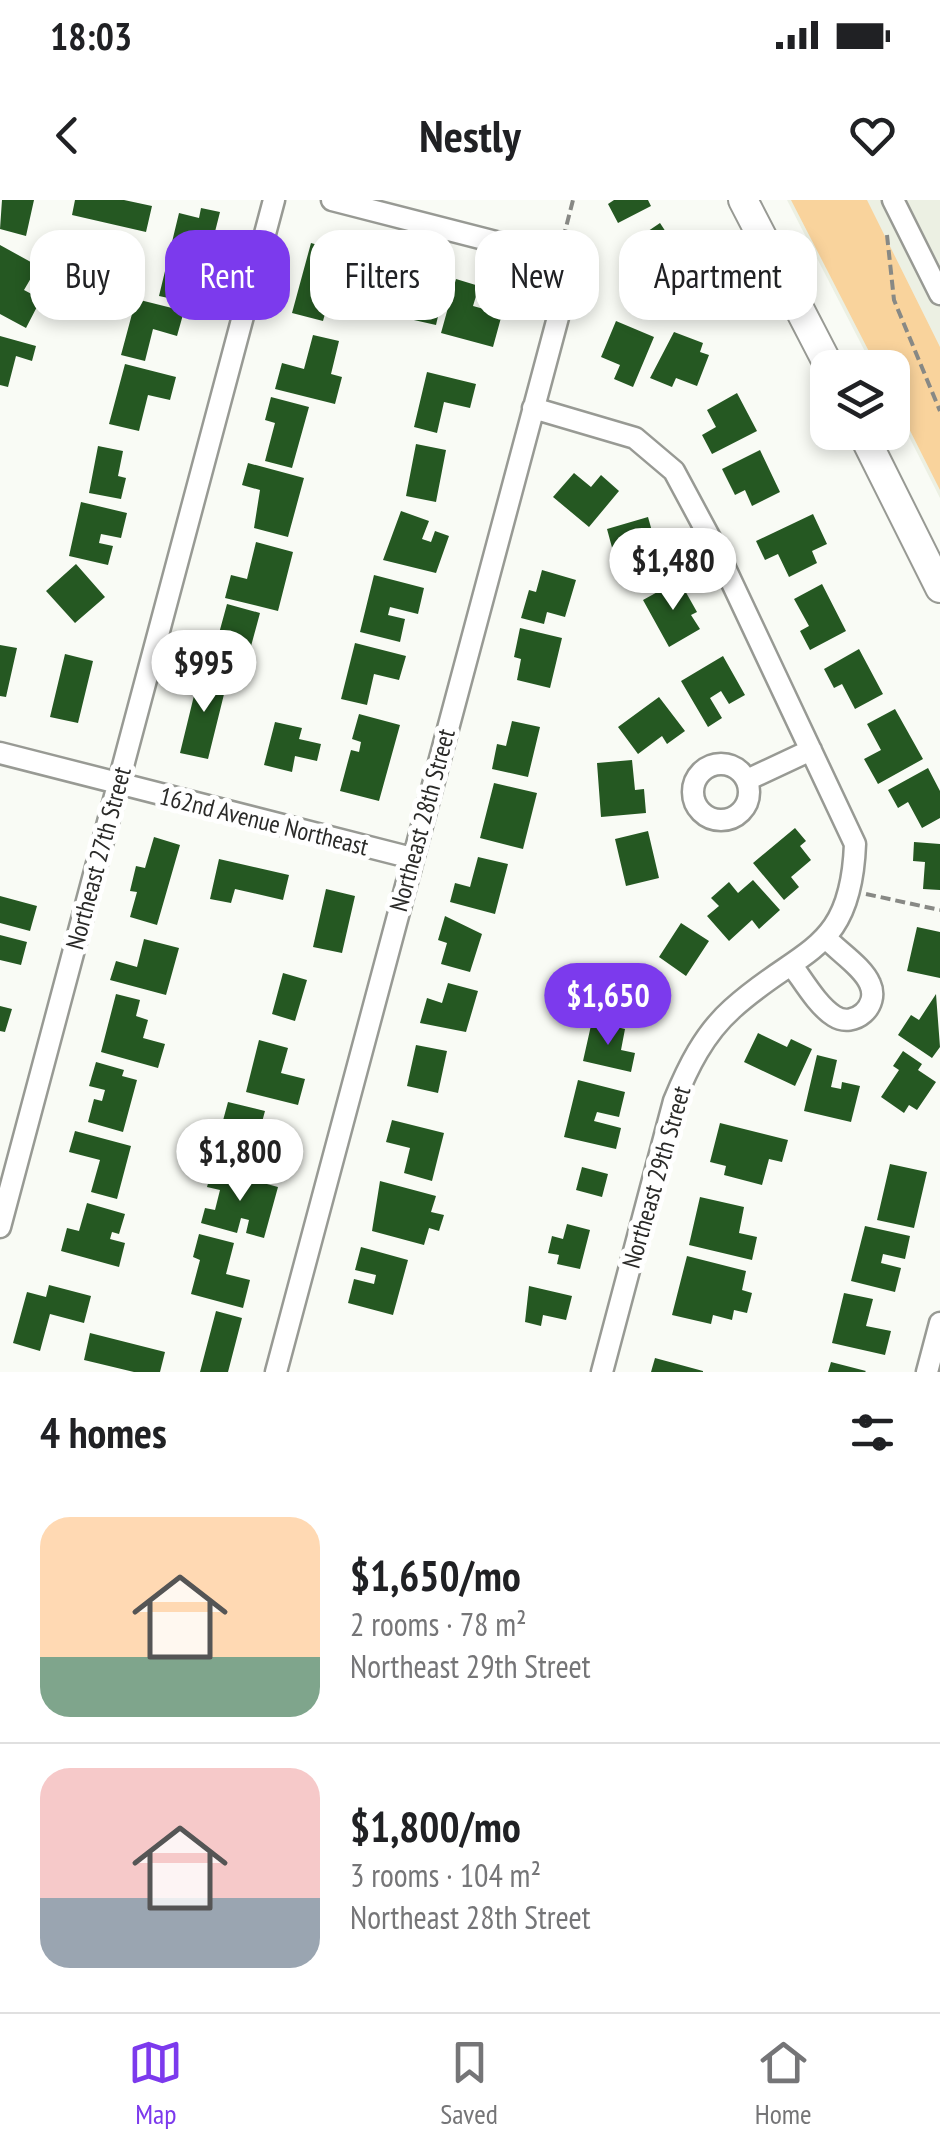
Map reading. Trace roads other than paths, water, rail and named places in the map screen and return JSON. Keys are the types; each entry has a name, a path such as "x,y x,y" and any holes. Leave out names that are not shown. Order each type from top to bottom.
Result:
{"main road":[{"path":"743,200 821,350"},
{"path":"871,450 940,588"}],"street":[{"name":"Northeast 27th Street","path":"0,1226 274,200"},
{"name":"Northeast 28th Street","path":"276,1372 568,280 566,268 558,258 332,200"},
{"path":"892,200 940,294"},
{"path":"533,408 635,438 674,472 717,550 811,750 747,780"},
{"name":"Northeast 29th Street","path":"602,1372 674,1100 688,1066 708,1034 731,1009 793,967 826,938 860,891 855,844 811,750"},
{"name":"162nd Avenue Northeast","path":"0,753 412,858"},
{"path":"793,967 832,1015 847,1020 862,1015 872,1001 870,984 826,938"},
{"path":"928,1372 940,1323"}]}
